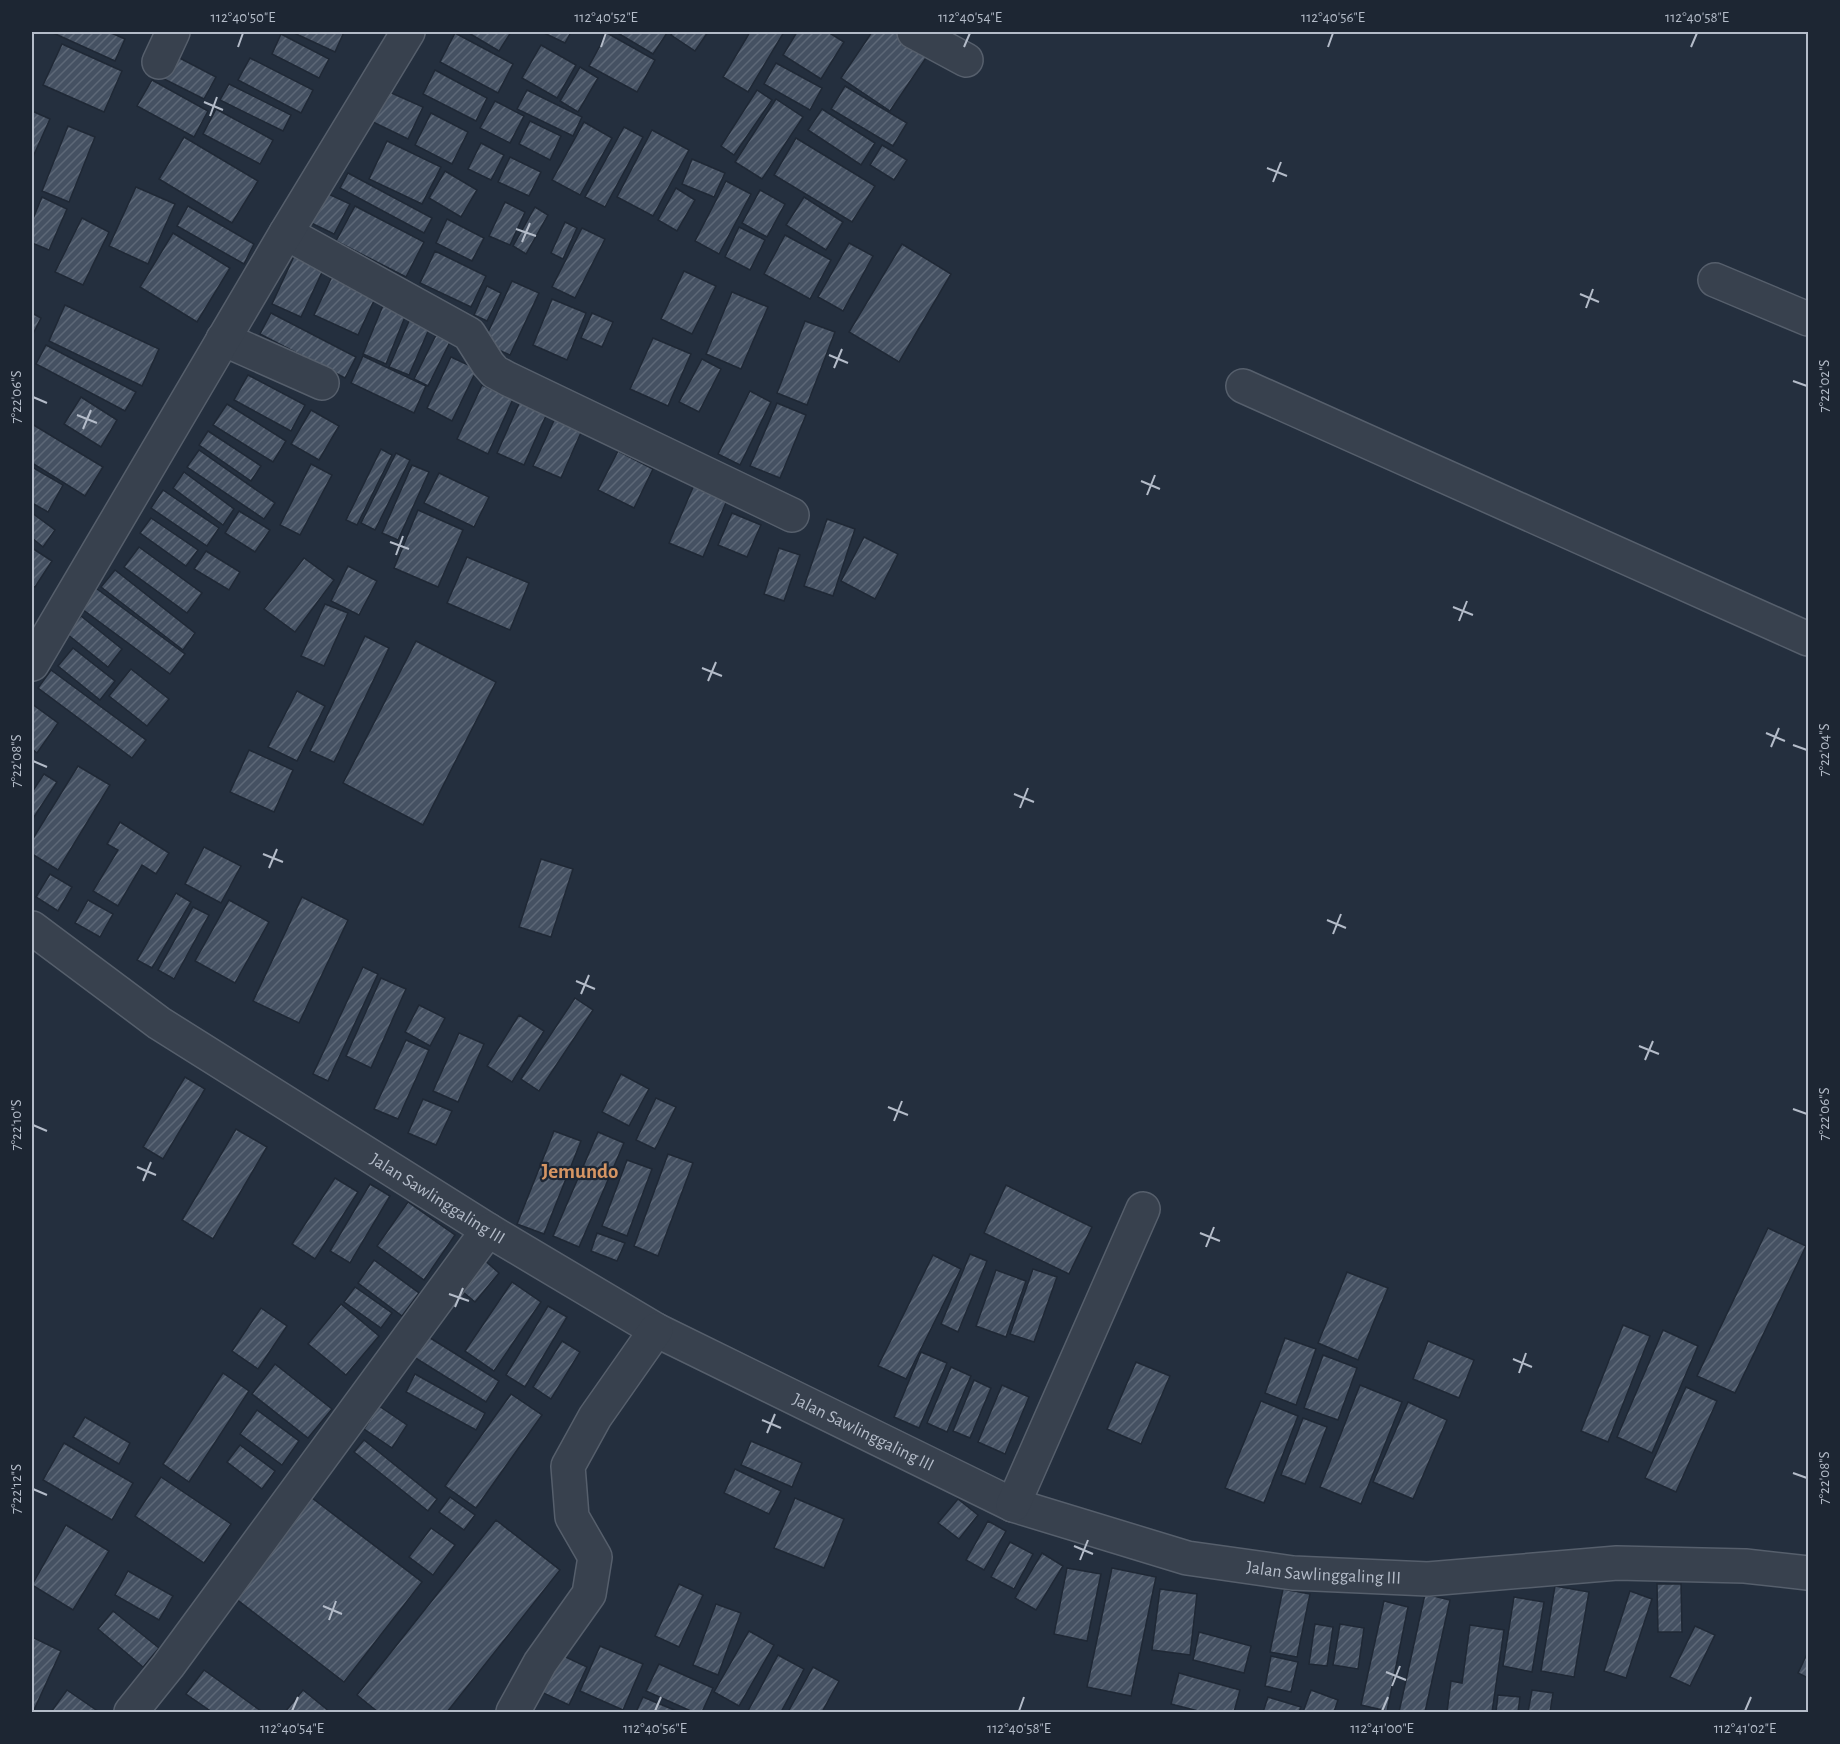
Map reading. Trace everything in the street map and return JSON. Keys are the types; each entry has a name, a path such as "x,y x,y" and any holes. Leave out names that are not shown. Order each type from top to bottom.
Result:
{"street":[{"path":"159,62 173,32"},
{"path":"32,664 286,233 408,32"},
{"path":"914,32 966,60"},
{"path":"286,233 469,334 495,372 792,515"},
{"path":"1715,280 1809,319"},
{"path":"223,339 322,383"},
{"path":"1243,386 1809,639"},
{"name":"Jalan Sawlinggaling III","path":"32,928 159,1023 488,1230 656,1330 1013,1505 1187,1558 1293,1573 1428,1580 1617,1563 1807,1568"},
{"path":"1013,1505 1143,1209"},
{"path":"131,1713 175,1657 488,1230"},
{"path":"513,1713 540,1663 589,1594 595,1557 573,1517 568,1466 594,1418 656,1330"}],"building":[{"path":"51,32 109,32 125,39 115,61"},
{"path":"292,32 344,32 335,52"},
{"path":"467,32 511,32 499,51"},
{"path":"542,32 571,32 565,43"},
{"path":"616,32 665,32 667,33 653,54"},
{"path":"673,32 708,32 695,51 671,35"},
{"path":"750,32 784,32 748,92 723,77"},
{"path":"797,32 828,32 844,42 821,79 783,55"},
{"path":"872,32 900,32 930,52 890,111 841,78"},
{"path":"455,33 513,64 498,93 440,62"},
{"path":"607,33 655,60 637,92 589,66"},
{"path":"281,34 329,59 319,78 272,54"},
{"path":"62,44 122,71 104,112 43,85"},
{"path":"541,45 576,65 557,98 522,78"},
{"path":"170,53 216,77 204,99 158,76"},
{"path":"250,58 313,90 301,113 238,80"},
{"path":"776,63 822,88 810,110 764,84"},
{"path":"580,67 598,78 578,112 560,101"},
{"path":"435,70 487,98 476,121 423,94"},
{"path":"152,80 208,111 194,137 137,106"},
{"path":"229,84 291,115 283,131 220,100"},
{"path":"845,86 907,123 893,146 831,109"},
{"path":"527,90 582,117 573,136 517,109"},
{"path":"757,90 772,100 734,155 721,146"},
{"path":"387,91 423,107 408,139 373,122"},
{"path":"776,99 803,117 762,179 735,162"},
{"path":"495,101 524,116 510,143 480,128"},
{"path":"216,109 273,140 260,164 203,134"},
{"path":"822,109 875,143 861,165 808,130"},
{"path":"32,111 50,119 32,159"},
{"path":"431,113 468,132 452,164 415,145"},
{"path":"530,121 561,136 550,160 519,144"},
{"path":"584,122 612,138 580,195 552,180"},
{"path":"68,126 95,137 69,202 42,191"},
{"path":"624,127 643,137 605,207 585,197"},
{"path":"652,130 689,150 653,216 617,197"},
{"path":"184,137 258,181 232,223 159,179"},
{"path":"796,138 875,186 852,222 774,175"},
{"path":"387,141 441,167 422,204 369,179"},
{"path":"481,143 504,155 491,180 468,169"},
{"path":"882,145 907,160 894,180 870,165"},
{"path":"510,157 541,172 529,196 498,182"},
{"path":"692,159 725,173 714,197 682,184"},
{"path":"445,171 477,190 461,217 429,198"},
{"path":"348,173 432,218 424,233 340,188"},
{"path":"726,181 751,194 719,254 695,241"},
{"path":"136,187 175,204 148,264 109,246"},
{"path":"676,188 695,200 677,231 658,220"},
{"path":"760,190 785,204 767,237 742,223"},
{"path":"322,191 350,204 334,234 307,221"},
{"path":"42,197 67,209 49,250 32,243 32,221"},
{"path":"804,197 843,222 826,250 786,225"},
{"path":"505,202 525,212 510,245 489,236"},
{"path":"188,206 254,244 244,264 177,226"},
{"path":"355,206 424,242 406,277 336,241"},
{"path":"535,207 548,215 526,254 513,246"},
{"path":"82,218 109,232 83,285 55,272"},
{"path":"447,219 484,238 472,261 436,243"},
{"path":"565,222 577,228 563,259 551,253"},
{"path":"739,227 765,240 750,270 725,257"},
{"path":"582,228 605,239 575,298 552,287"},
{"path":"173,233 230,268 197,322 140,287"},
{"path":"785,235 831,260 810,299 764,274"},
{"path":"849,243 873,256 843,311 818,297"},
{"path":"902,244 951,274 899,362 849,332"},
{"path":"435,251 486,276 471,307 420,283"},
{"path":"295,254 324,268 301,317 272,304"},
{"path":"684,271 716,286 692,334 661,319"},
{"path":"334,272 378,292 358,335 314,315"},
{"path":"512,281 539,293 510,355 483,343"},
{"path":"487,286 501,293 487,321 474,315"},
{"path":"732,292 768,307 741,369 706,354"},
{"path":"386,298 409,307 386,364 363,354"},
{"path":"552,299 586,313 567,360 533,345"},
{"path":"65,305 159,349 142,386 49,341"},
{"path":"413,312 433,320 409,375 389,367"},
{"path":"32,313 41,318 32,336"},
{"path":"271,313 356,357 345,378 260,334"},
{"path":"592,313 613,322 602,347 581,338"},
{"path":"805,321 835,332 807,405 777,393"},
{"path":"436,335 450,342 428,386 414,379"},
{"path":"653,338 691,354 668,406 630,389"},
{"path":"46,345 136,392 125,411 36,364"},
{"path":"363,356 426,386 414,413 351,383"},
{"path":"451,357 477,369 452,421 427,408"},
{"path":"702,359 721,369 699,412 679,402"},
{"path":"248,375 305,405 291,431 234,400"},
{"path":"482,385 513,399 488,454 457,439"},
{"path":"750,391 771,402 740,465 718,454"},
{"path":"81,397 117,420 101,447 64,424"},
{"path":"522,397 549,409 524,465 497,453"},
{"path":"777,403 806,415 780,478 750,466"},
{"path":"227,404 286,441 273,462 213,425"},
{"path":"311,410 339,426 319,460 291,444"},
{"path":"556,416 583,428 561,478 533,466"},
{"path":"32,424 103,467 85,496 32,463"},
{"path":"208,431 261,466 251,481 199,445"},
{"path":"381,449 392,455 357,525 346,520"},
{"path":"199,450 275,503 264,519 187,467"},
{"path":"618,451 653,469 634,508 598,490"},
{"path":"396,453 410,460 375,530 361,523"},
{"path":"311,464 332,475 300,535 280,525"},
{"path":"412,465 429,472 398,540 382,533"},
{"path":"32,467 63,485 48,512 32,503"},
{"path":"184,472 234,509 223,525 173,488"},
{"path":"439,473 489,497 474,527 424,503"},
{"path":"694,485 728,498 703,557 669,543"},
{"path":"163,490 219,528 207,546 151,508"},
{"path":"418,510 463,530 438,587 394,568"},
{"path":"239,511 270,530 255,552 225,533"},
{"path":"32,513 55,530 43,547 32,538"},
{"path":"732,513 761,525 747,557 718,545"},
{"path":"151,518 198,550 186,566 140,533"},
{"path":"827,519 855,529 833,596 804,586"},
{"path":"864,537 898,554 875,599 841,581"},
{"path":"139,547 202,593 187,613 124,567"},
{"path":"32,548 52,561 35,587 32,585"},
{"path":"779,548 800,555 784,601 764,594"},
{"path":"206,551 240,572 229,590 194,569"},
{"path":"467,557 529,583 510,630 447,603"},
{"path":"304,558 334,580 295,632 264,609"},
{"path":"348,566 377,581 359,615 331,601"},
{"path":"115,570 195,633 183,650 101,587"},
{"path":"93,586 185,654 170,674 78,606"},
{"path":"325,604 348,613 324,666 301,656"},
{"path":"81,616 122,649 108,667 67,634"},
{"path":"365,636 389,648 334,762 310,751"},
{"path":"416,641 496,682 423,825 343,783"},
{"path":"73,648 115,681 100,700 58,666"},
{"path":"131,669 169,699 147,726 109,696"},
{"path":"51,670 146,740 132,758 38,688"},
{"path":"297,691 325,706 297,761 268,747"},
{"path":"32,704 58,723 37,753 32,749"},
{"path":"249,750 293,770 274,812 230,792"},
{"path":"78,766 110,785 58,870 32,854 32,840"},
{"path":"44,774 57,782 32,820 32,792"},
{"path":"120,822 169,853 156,874 142,865 118,906 93,891 118,850 107,844"},
{"path":"204,847 241,866 221,903 185,884"},
{"path":"541,859 573,869 551,937 519,927"},
{"path":"50,874 72,887 58,911 36,897"},
{"path":"176,893 191,902 152,968 137,960"},
{"path":"302,897 348,920 299,1023 253,1001"},
{"path":"88,900 113,914 100,937 75,923"},
{"path":"229,900 269,922 235,983 195,961"},
{"path":"193,907 209,915 174,979 158,970"},
{"path":"363,967 378,974 328,1081 313,1074"},
{"path":"381,978 406,989 371,1068 346,1056"},
{"path":"575,998 593,1010 539,1091 521,1079"},
{"path":"419,1005 445,1018 430,1046 405,1032"},
{"path":"519,1015 544,1031 512,1082 487,1066"},
{"path":"459,1033 484,1044 458,1102 433,1091"},
{"path":"406,1040 429,1050 398,1119 374,1109"},
{"path":"621,1074 649,1089 629,1126 602,1112"},
{"path":"185,1077 205,1089 163,1159 143,1147"},
{"path":"656,1098 676,1107 655,1149 636,1140"},
{"path":"423,1099 452,1111 436,1145 408,1133"},
{"path":"236,1129 267,1147 213,1239 182,1220"},
{"path":"554,1131 581,1141 544,1234 517,1224"},
{"path":"598,1132 624,1143 579,1247 553,1236"},
{"path":"668,1154 693,1163 658,1256 634,1246"},
{"path":"627,1160 652,1169 627,1236 602,1226"},
{"path":"335,1178 358,1192 315,1259 292,1244"},
{"path":"370,1184 390,1196 350,1263 330,1251"},
{"path":"1006,1185 1092,1227 1069,1274 984,1233"},
{"path":"408,1202 455,1235 424,1280 377,1246"},
{"path":"1768,1228 1806,1246 1735,1393 1697,1376"},
{"path":"597,1233 625,1243 617,1261 591,1251"},
{"path":"970,1254 987,1261 958,1332 941,1324"},
{"path":"933,1255 961,1269 906,1379 878,1366"},
{"path":"482,1258 499,1273 475,1302 457,1287"},
{"path":"374,1260 419,1293 402,1316 358,1283"},
{"path":"1033,1269 1057,1277 1034,1342 1010,1334"},
{"path":"996,1270 1026,1281 1006,1337 976,1326"},
{"path":"1347,1272 1388,1288 1358,1360 1318,1343"},
{"path":"512,1282 541,1302 494,1371 465,1351"},
{"path":"355,1287 392,1313 381,1328 344,1302"},
{"path":"341,1304 379,1336 346,1375 308,1344"},
{"path":"548,1306 567,1317 525,1387 506,1375"},
{"path":"261,1308 287,1326 258,1369 232,1351"},
{"path":"1623,1325 1650,1336 1608,1442 1581,1431"},
{"path":"1663,1330 1698,1346 1652,1453 1617,1437"},
{"path":"427,1336 499,1381 486,1402 414,1357"},
{"path":"1285,1338 1316,1349 1296,1405 1265,1393"},
{"path":"562,1341 580,1352 551,1399 533,1387"},
{"path":"1428,1341 1474,1360 1459,1398 1413,1379"},
{"path":"921,1352 947,1363 919,1428 894,1417"},
{"path":"1323,1355 1357,1368 1338,1420 1304,1408"},
{"path":"1136,1362 1170,1376 1141,1444 1107,1429"},
{"path":"275,1364 332,1409 308,1438 252,1394"},
{"path":"951,1367 971,1376 947,1432 927,1423"},
{"path":"223,1373 249,1391 189,1482 163,1464"},
{"path":"415,1374 485,1413 476,1430 406,1392"},
{"path":"974,1380 991,1388 970,1438 953,1431"},
{"path":"1002,1385 1029,1397 1005,1454 978,1442"},
{"path":"1360,1385 1402,1402 1361,1504 1320,1487"},
{"path":"1686,1387 1717,1401 1676,1492 1645,1478"},
{"path":"511,1394 542,1415 476,1508 445,1486"},
{"path":"1261,1401 1298,1416 1264,1503 1225,1488"},
{"path":"1408,1402 1447,1420 1413,1499 1373,1482"},
{"path":"379,1406 407,1425 392,1448 364,1429"},
{"path":"257,1410 299,1441 282,1465 240,1434"},
{"path":"85,1417 130,1443 119,1464 73,1437"},
{"path":"1303,1418 1327,1427 1305,1484 1281,1475"},
{"path":"364,1440 437,1499 428,1511 354,1452"},
{"path":"751,1441 802,1463 792,1487 741,1465"},
{"path":"64,1443 133,1483 112,1520 43,1480"},
{"path":"240,1445 275,1471 262,1489 227,1462"},
{"path":"735,1469 781,1491 769,1514 724,1493"},
{"path":"161,1477 231,1524 204,1563 135,1516"},
{"path":"450,1497 475,1515 464,1530 439,1512"},
{"path":"312,1498 422,1582 344,1682 235,1598"},
{"path":"795,1498 844,1519 824,1568 774,1548"},
{"path":"958,1499 978,1515 959,1539 938,1523"},
{"path":"496,1520 560,1570 447,1712 378,1712 357,1695"},
{"path":"988,1521 1006,1531 984,1570 966,1560"},
{"path":"66,1525 109,1551 73,1610 32,1585"},
{"path":"431,1528 455,1545 433,1575 409,1557"},
{"path":"1010,1542 1033,1554 1014,1589 991,1577"},
{"path":"1042,1553 1063,1566 1036,1610 1015,1598"},
{"path":"1067,1568 1101,1574 1087,1641 1054,1634"},
{"path":"1112,1568 1156,1577 1131,1696 1087,1687"},
{"path":"128,1571 173,1596 159,1620 115,1595"},
{"path":"679,1584 703,1595 679,1647 655,1636"},
{"path":"1657,1584 1681,1584 1682,1632 1658,1632"},
{"path":"1555,1586 1589,1592 1574,1677 1541,1671"},
{"path":"1160,1589 1197,1594 1190,1655 1152,1650"},
{"path":"1283,1589 1310,1594 1297,1657 1270,1652"},
{"path":"1630,1591 1652,1599 1626,1678 1604,1671"},
{"path":"1425,1594 1450,1600 1425,1712 1399,1712"},
{"path":"1514,1597 1544,1602 1532,1672 1503,1666"},
{"path":"1384,1601 1408,1607 1387,1711 1361,1705"},
{"path":"716,1604 741,1613 718,1675 693,1665"},
{"path":"113,1611 159,1648 143,1667 98,1629"},
{"path":"1315,1624 1333,1627 1327,1666 1309,1664"},
{"path":"1340,1624 1364,1628 1358,1669 1333,1665"},
{"path":"1470,1625 1504,1630 1492,1712 1447,1712 1451,1681 1462,1683"},
{"path":"1695,1626 1715,1635 1690,1686 1670,1677"},
{"path":"749,1631 774,1645 739,1706 714,1692"},
{"path":"1199,1632 1251,1646 1244,1673 1193,1660"},
{"path":"32,1637 61,1651 33,1712 32,1712"},
{"path":"600,1646 643,1664 623,1710 580,1691"},
{"path":"555,1652 587,1667 569,1705 537,1690"},
{"path":"1808,1652 1808,1678 1798,1673"},
{"path":"778,1655 804,1669 781,1712 748,1711"},
{"path":"1271,1656 1298,1662 1291,1692 1265,1686"},
{"path":"659,1664 713,1688 702,1712 693,1712 646,1691"},
{"path":"813,1667 839,1681 822,1712 788,1712"},
{"path":"204,1670 261,1711 212,1712 186,1694"},
{"path":"1179,1673 1240,1690 1234,1712 1202,1712 1171,1704"},
{"path":"67,1690 99,1712 51,1712"},
{"path":"303,1690 330,1712 285,1712"},
{"path":"1311,1690 1338,1700 1334,1712 1303,1712"},
{"path":"1532,1690 1553,1693 1550,1712 1528,1712"},
{"path":"1498,1695 1520,1697 1518,1712 1496,1712"},
{"path":"643,1697 679,1712 636,1712"},
{"path":"1268,1697 1301,1707 1299,1712 1263,1712"}],"district":[{"name":"Jemundo","path":"580,1171"}]}
